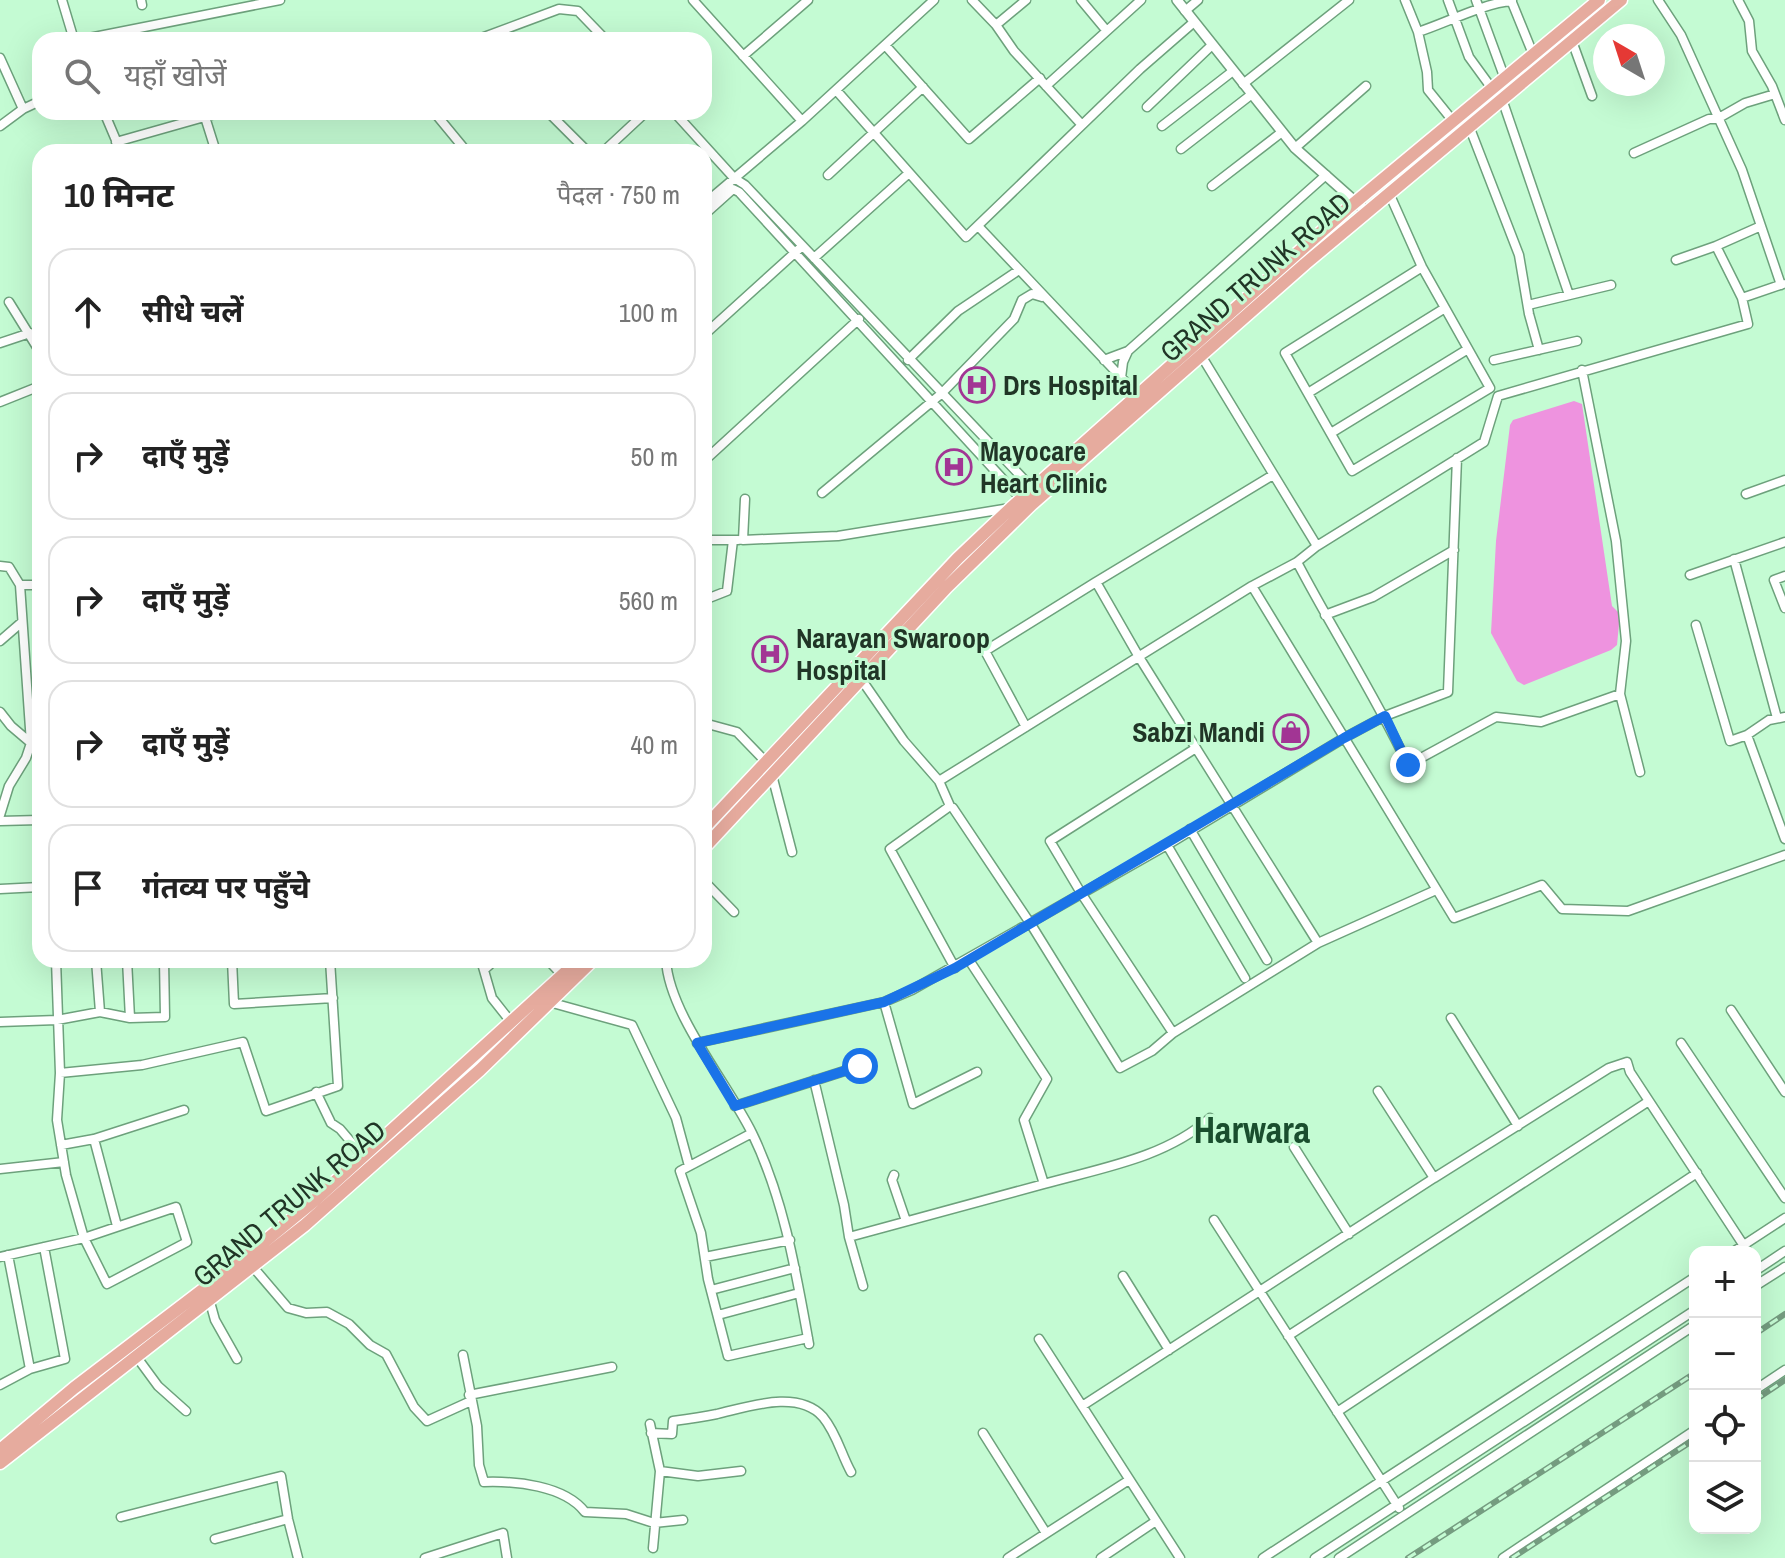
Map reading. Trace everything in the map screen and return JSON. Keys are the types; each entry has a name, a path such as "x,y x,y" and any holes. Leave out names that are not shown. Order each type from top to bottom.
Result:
{"highway":[{"name":"GRAND TRUNK ROAD","path":"1036,493 1137,394 1367,212 1469,126 1497,95 1505,79 1599,0"},
{"name":"GRAND TRUNK ROAD","path":"712,819 766,762 981,553 1025,503 1356,201 1453,121 1497,95 1572,41 1621,0"},
{"name":"GRAND TRUNK ROAD","path":"712,839 772,775 958,558 1011,508 1025,503"},
{"name":"GRAND TRUNK ROAD","path":"0,1450 74,1388 238,1263 363,1156 533,999 571,968"},
{"name":"GRAND TRUNK ROAD","path":"0,1463 305,1225 468,1081 585,968"}],"street":[{"path":"62,0 74,32"},
{"path":"118,32 280,0"},
{"path":"554,0 559,9"},
{"path":"693,0 802,121"},
{"path":"743,56 808,0"},
{"path":"712,197 802,121 934,0"},
{"path":"972,0 1082,125"},
{"path":"996,25 1026,0"},
{"path":"1081,0 1106,30"},
{"path":"1046,86 1141,0"},
{"path":"1177,0 1295,148 1367,212"},
{"path":"1185,11 1198,0"},
{"path":"1243,84 1349,0"},
{"path":"1405,0 1418,32 1428,90 1453,121"},
{"path":"1448,0 1469,57 1497,95 1569,295"},
{"path":"1418,32 1455,20 1478,5 1512,0 1533,54"},
{"path":"1658,0 1681,35 1742,170 1783,284 1742,298"},
{"path":"1738,0 1749,21 1752,51 1785,120"},
{"path":"1478,5 1505,79"},
{"path":"497,32 559,9 578,11 598,32"},
{"path":"836,90 966,237 1194,22"},
{"path":"1572,41 1592,96"},
{"path":"885,45 969,139 1040,78"},
{"path":"1147,107 1212,45"},
{"path":"0,58 23,109"},
{"path":"1162,126 1233,71"},
{"path":"1295,148 1366,86"},
{"path":"828,175 923,87"},
{"path":"1181,149 1252,94"},
{"path":"1634,153 1709,119 1717,119 1745,103 1775,94"},
{"path":"0,126 32,105"},
{"path":"107,120 116,142 194,120"},
{"path":"206,120 213,144"},
{"path":"441,120 460,144"},
{"path":"556,120 580,144"},
{"path":"612,144 637,120"},
{"path":"681,120 703,144"},
{"path":"1469,126 1519,255 1539,350"},
{"path":"1212,186 1282,132"},
{"path":"712,154 734,178 745,185 858,320 1025,503"},
{"path":"814,258 909,173"},
{"path":"1104,360 1128,351 1326,175"},
{"path":"712,208 733,189 799,249 814,258 1036,493"},
{"path":"1389,193 1422,267 1490,388 1352,471 1285,353 1422,267"},
{"path":"978,226 1137,394"},
{"path":"1676,260 1761,226"},
{"path":"939,781 1252,586 1297,562 1317,546 1484,442 1498,396 1748,324 1742,298 1716,246"},
{"path":"712,328 799,249"},
{"path":"908,360 958,311 1019,270"},
{"path":"1528,305 1611,285"},
{"path":"822,493 941,394 1014,319 1022,300 1032,294 1042,297"},
{"path":"9,302 32,337"},
{"path":"1308,393 1445,308"},
{"path":"712,454 866,313"},
{"path":"0,343 30,333"},
{"path":"1494,360 1577,341"},
{"path":"1197,349 1317,546"},
{"path":"1331,433 1468,349"},
{"path":"1121,378 1128,351"},
{"path":"1582,370 1616,541 1626,641 1620,694 1640,772"},
{"path":"0,402 32,389"},
{"path":"697,1043 884,1002 969,960 1344,738 1385,716 1448,692 1457,458"},
{"path":"1026,727 985,651 1273,475"},
{"path":"1746,494 1785,480"},
{"path":"712,597 727,591 745,499"},
{"path":"712,540 838,536 1011,508"},
{"path":"1690,575 1785,542"},
{"path":"1325,615 1373,597 1454,550"},
{"path":"1696,625 1730,741 1747,735 1769,720 1781,718 1734,559"},
{"path":"1297,562 1385,716 1408,765 1496,717 1541,722 1620,694"},
{"path":"0,566 9,567 20,585 32,700"},
{"path":"1785,576 1774,580 1785,608"},
{"path":"1096,582 1139,657 1318,943"},
{"path":"20,585 32,585"},
{"path":"1252,586 1454,918 1542,885 1562,909 1628,911 1785,855"},
{"path":"0,641 22,622"},
{"path":"858,674 904,741 939,781 950,806 890,849 955,968"},
{"path":"0,712 31,743"},
{"path":"712,726 737,732 766,762"},
{"path":"1747,735 1785,839"},
{"path":"32,738 26,758 9,786 0,818 32,820"},
{"path":"1173,1033 1050,841 1196,748"},
{"path":"0,775 9,786"},
{"path":"772,775 792,852"},
{"path":"953,808 1030,923 1120,1068 1152,1051 1173,1033 1318,943 1436,890"},
{"path":"1190,829 1267,960"},
{"path":"1167,845 1245,978"},
{"path":"0,889 32,887"},
{"path":"712,889 734,912"},
{"path":"969,960 1047,1079 1024,1120 1044,1184"},
{"path":"30,1369 4,1256 84,1238 176,1207 187,1242 107,1284 84,1238 64,1162 57,1120 60,1073 56,968"},
{"path":"97,968 100,1012"},
{"path":"127,968 130,1018"},
{"path":"0,1022 57,1020 100,1012 130,1018 165,1017 164,968"},
{"path":"232,968 234,1004 333,998"},
{"path":"60,1073 142,1065 243,1042 266,1111 338,1086 331,968"},
{"path":"556,968 563,976"},
{"path":"667,968 697,1043 752,1133 787,1226 808,1341 728,1356 711,1290 701,1233 680,1171 752,1133"},
{"path":"485,969 492,998 511,1022"},
{"path":"549,1002 632,1025 676,1118 689,1166"},
{"path":"884,1002 913,1104 977,1072"},
{"path":"1731,1010 1785,1092"},
{"path":"1451,1018 1518,1126"},
{"path":"1681,1043 1785,1198"},
{"path":"1082,1406 1434,1178 1609,1068 1627,1062 1630,1072 1745,1246"},
{"path":"735,1106 860,1066"},
{"path":"814,1080 863,1286"},
{"path":"1378,1091 1434,1178"},
{"path":"316,1092 331,1123 363,1156"},
{"path":"1288,1336 1649,1101"},
{"path":"61,1145 94,1139 184,1110"},
{"path":"849,1237 1156,1151 1195,1132 1210,1118"},
{"path":"94,1139 117,1226"},
{"path":"1294,1147 1349,1234"},
{"path":"0,1169 64,1162"},
{"path":"1337,1412 1697,1173"},
{"path":"894,1175 892,1180 906,1221"},
{"path":"1749,1246 1785,1218"},
{"path":"1214,1220 1404,1515"},
{"path":"705,1257 790,1240"},
{"path":"0,1385 30,1369 65,1359 44,1247"},
{"path":"1761,1264 1785,1251"},
{"path":"253,1267 288,1308 306,1313 327,1312 349,1324 370,1345 386,1354 414,1407 427,1421 470,1398 612,1367"},
{"path":"1761,1282 1785,1267"},
{"path":"711,1290 795,1268"},
{"path":"1761,1273 1766,1279"},
{"path":"1123,1276 1169,1350"},
{"path":"1263,1558 1689,1281"},
{"path":"718,1315 799,1293"},
{"path":"210,1302 215,1320 237,1359"},
{"path":"1315,1558 1689,1314"},
{"path":"1339,1558 1689,1329"},
{"path":"1039,1339 1180,1558"},
{"path":"463,1355 484,1482 537,1487 568,1497 585,1512 626,1514 654,1523 683,1520"},
{"path":"136,1356 158,1386 186,1411"},
{"path":"1761,1386 1785,1370"},
{"path":"653,1548 660,1471 650,1428 672,1434 673,1421 718,1414 757,1403 806,1404 820,1414 832,1429 851,1472"},
{"path":"983,1433 1046,1533"},
{"path":"1503,1558 1689,1434"},
{"path":"660,1471 698,1476 741,1471"},
{"path":"121,1517 281,1476 298,1558"},
{"path":"1008,1558 1129,1480"},
{"path":"215,1539 288,1519"},
{"path":"1101,1558 1156,1521"},
{"path":"425,1558 503,1533 507,1558"}],"shaded area":[{"path":"1574,401 1582,404 1612,606 1620,614 1617,645 1524,685 1517,681 1491,633 1496,541 1510,425 1513,420"}],"railway":[{"path":"1761,1330 1785,1314"},
{"path":"1408,1558 1689,1377"},
{"path":"1761,1396 1785,1380"},
{"path":"1512,1558 1689,1443"}],"place":[{"name":"Drs Hospital","path":"977,385"},
{"name":"Mayocare Heart Clinic","path":"954,467"},
{"name":"Narayan Swaroop Hospital","path":"770,654"},
{"name":"Sabzi Mandi","path":"1291,732"}],"district":[{"name":"Harwara","path":"1252,1130"}],"route":[{"path":"860,1066 735,1106 697,1043 884,1002 912,990 955,968 1385,716 1408,765"}]}
